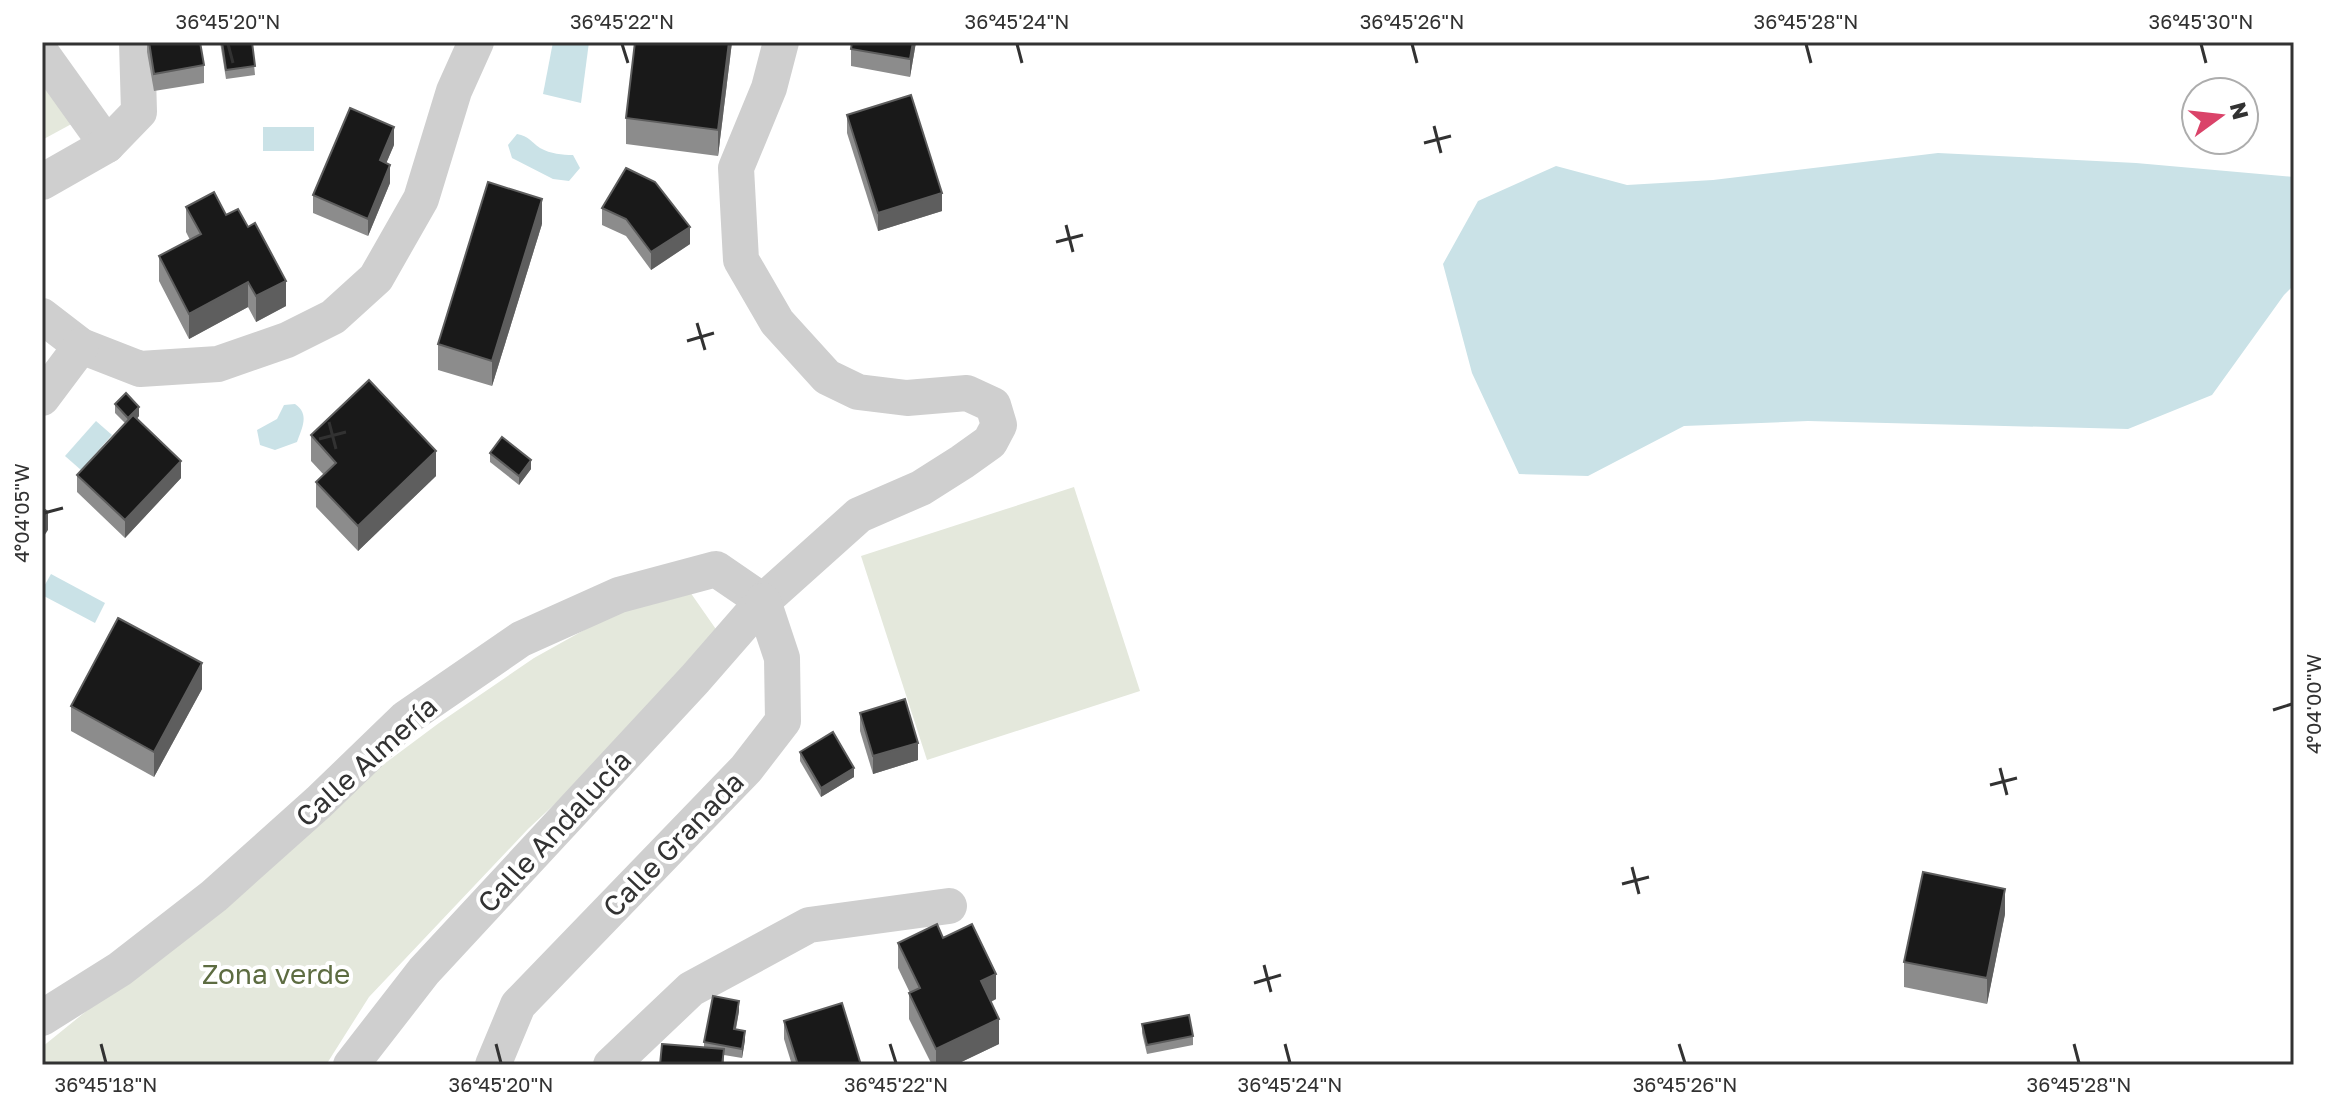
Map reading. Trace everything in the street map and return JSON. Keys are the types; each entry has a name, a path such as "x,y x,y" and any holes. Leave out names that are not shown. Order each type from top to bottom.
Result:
{"street":[{"path":"42,182 107,145 139,112 137,42"},
{"path":"42,316 81,346 140,369 218,364 287,340 333,317 376,278 421,199 454,91 476,42"},
{"name":"Calle Andalucía","path":"351,1065 424,971 684,691 763,601 859,515 921,488 962,462 990,442 999,425 993,405 967,393 907,398 858,392 827,377 777,322 741,260 736,168 769,88 781,42"},
{"path":"42,54 107,145"},
{"path":"42,398 81,346"},
{"name":"Calle Almería","path":"42,1018 120,969 214,896 319,802 406,718 521,639 619,595 716,569 763,601"},
{"name":"Calle Granada","path":"493,1065 518,1005 746,769 783,721 782,658 763,601"},
{"path":"611,1065 691,989 809,925 949,906"}],"green space":[{"path":"42,82 77,121 42,140"},
{"path":"1074,487 1140,691 927,760 861,556"},
{"name":"Zona verde","path":"690,592 720,635 639,725 528,829 369,997 326,1065 42,1065 42,1047 205,915 317,814 439,723 534,658 629,605"}],"water":[{"path":"553,42 589,42 581,103 543,94"},
{"path":"263,127 314,127 314,151 263,151"},
{"path":"517,134 548,152 573,155 580,168 569,181 553,179 512,158 508,145"},
{"path":"1938,153 2136,163 2294,177 2294,285 2212,395 2128,429 1808,421 1684,426 1588,476 1519,474 1472,373 1443,264 1478,201 1556,166 1627,185 1713,180"},
{"path":"295,404 304,417 297,442 275,450 260,445 257,430 277,419 284,405"},
{"path":"96,421 112,435 81,470 65,456"},
{"path":"51,574 105,603 95,623 42,595"}],"building":[{"path":"149,42 200,42 204,65 154,74"},
{"path":"222,42 252,42 255,66 226,70"},
{"path":"635,42 729,42 718,130 626,118"},
{"path":"852,42 913,42 910,59 851,49"},
{"path":"911,95 942,193 878,213 847,115"},
{"path":"350,108 394,127 380,160 390,165 368,219 313,195"},
{"path":"626,168 655,182 690,227 651,252 626,219 602,208"},
{"path":"488,182 542,199 492,361 438,344"},
{"path":"214,192 226,215 238,209 248,227 255,223 286,281 256,296 248,282 189,314 159,256 201,234 186,207"},
{"path":"369,380 436,451 358,526 316,482 336,463 311,435"},
{"path":"126,393 139,407 128,418 115,404"},
{"path":"133,415 181,461 125,520 77,475"},
{"path":"502,437 531,460 519,476 490,453"},
{"path":"118,618 202,663 154,752 71,706"},
{"path":"905,699 918,743 873,756 860,713"},
{"path":"833,732 854,768 821,788 800,752"},
{"path":"1923,872 2005,889 1987,978 1904,962"},
{"path":"937,924 943,938 972,924 996,974 981,981 999,1019 936,1049 909,993 920,988 898,943"},
{"path":"713,996 739,1001 734,1029 745,1031 742,1049 704,1042"},
{"path":"842,1003 861,1065 798,1065 784,1021"},
{"path":"1189,1015 1193,1036 1147,1045 1142,1024"},
{"path":"662,1044 724,1049 722,1065 660,1065"}]}
